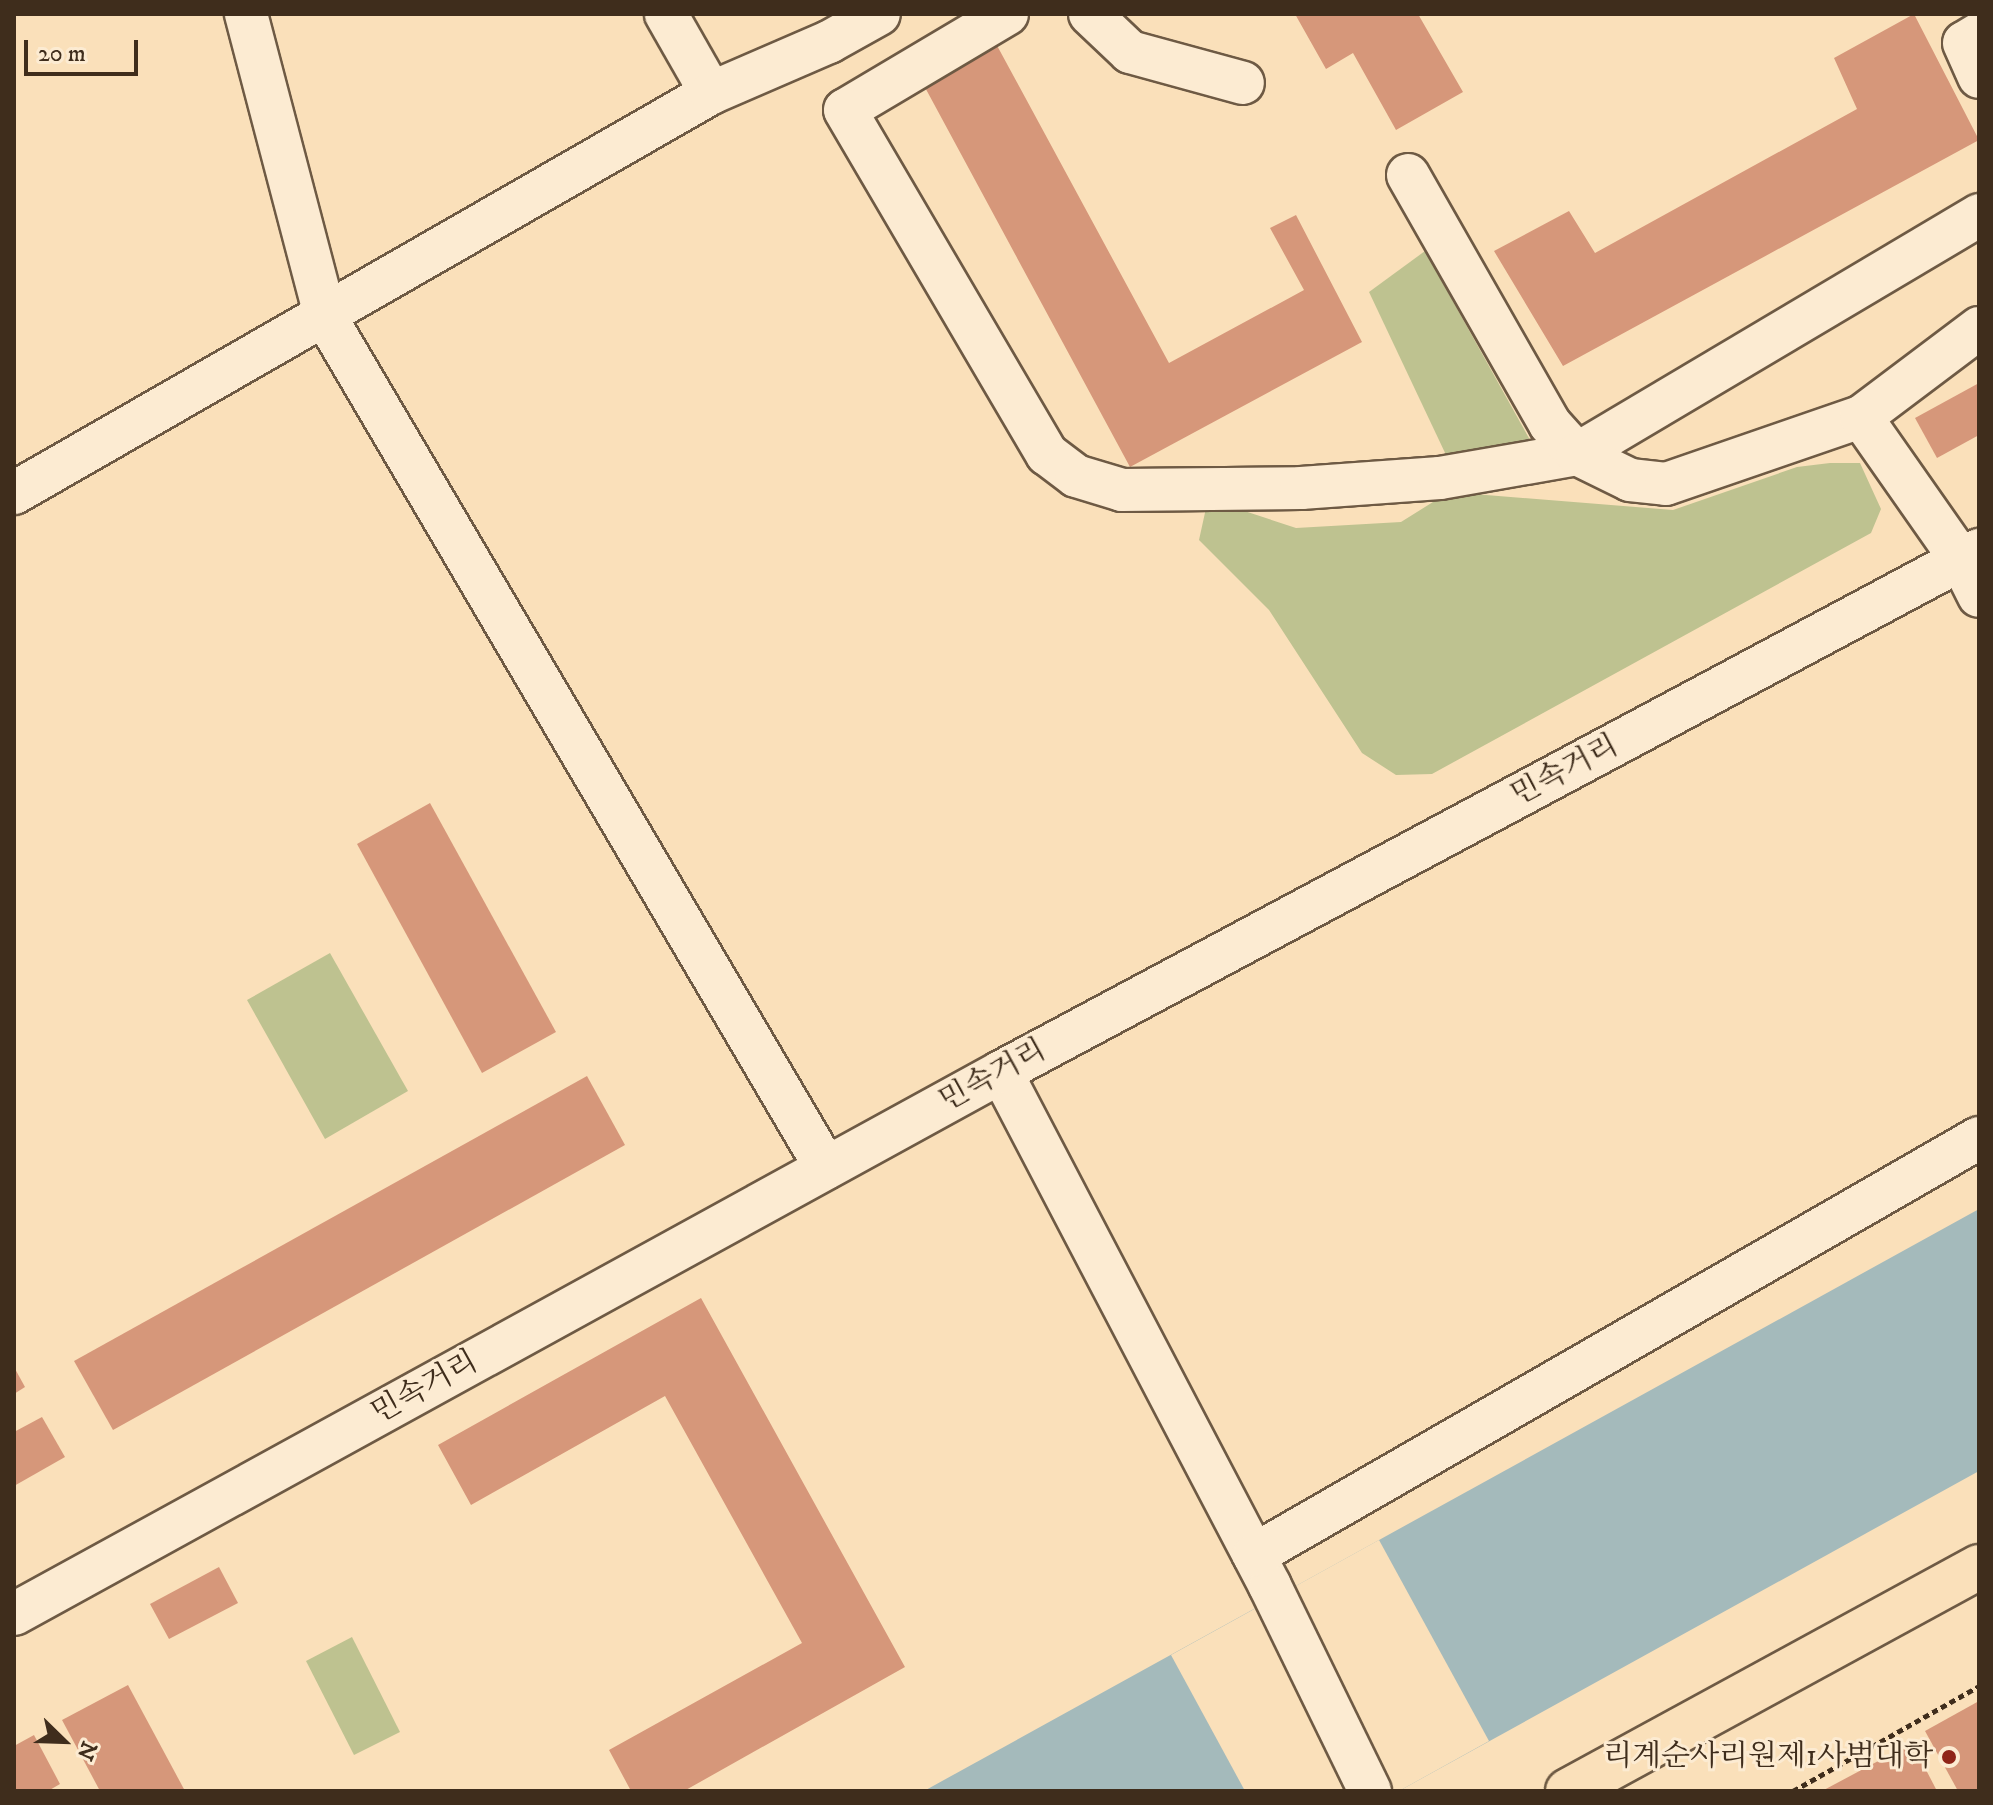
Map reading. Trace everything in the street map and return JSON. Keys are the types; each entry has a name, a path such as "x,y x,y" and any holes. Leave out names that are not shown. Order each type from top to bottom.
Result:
{"main road":[{"path":"1568,1791 1979,1567"}],"street":[{"path":"246,14 326,318 826,1168"},
{"path":"666,14 711,93"},
{"path":"14,493 326,318 711,93 829,42 879,14"},
{"path":"1007,14 845,110 1047,454 1076,476 1122,490 1301,488 1440,478 1577,454 1979,215"},
{"path":"1090,14 1130,52 1243,83"},
{"path":"1979,34 1964,43 1979,77"},
{"path":"1408,175 1550,424 1577,454 1630,480 1666,484 1861,417 1979,328"},
{"path":"1861,417 1973,569"},
{"name":"민속거리","path":"14,1614 1001,1072 1973,569"},
{"path":"1001,1072 1262,1571 1370,1791"},
{"path":"1262,1571 1979,1138"}],"path":[{"path":"1793,1791 1979,1686"}],"green space":[{"path":"1425,251 1530,440 1447,457 1369,292"},
{"path":"1860,463 1881,509 1871,533 1432,774 1396,775 1362,753 1269,610 1199,540 1208,499 1296,528 1401,522 1449,492 1673,510 1797,467"},
{"path":"330,953 408,1091 325,1139 247,1000"},
{"path":"352,1637 400,1732 354,1755 306,1661"}],"shaded area":[{"path":"1979,1209 1979,1471 1399,1791 924,1791"}],"pier":[{"path":"1379,1540 1489,1741 1399,1791 1245,1791 1171,1655"}],"building":[{"path":"1295,14 1418,14 1463,92 1396,130 1353,53 1326,69"},
{"path":"1914,14 1979,140 1563,366 1494,251 1569,211 1595,253 1857,109 1834,58"},
{"path":"994,40 1169,363 1304,290 1270,228 1296,215 1362,342 1130,467 921,80"},
{"path":"1979,383 1979,435 1937,458 1915,418"},
{"path":"430,803 556,1032 482,1073 357,844"},
{"path":"587,1076 625,1145 113,1430 74,1361"},
{"path":"701,1298 905,1667 684,1791 631,1791 609,1750 802,1643 665,1396 471,1505 438,1445"},
{"path":"14,1367 25,1387 14,1394"},
{"path":"42,1417 65,1457 14,1486 14,1432"},
{"path":"219,1567 238,1603 169,1639 150,1604"},
{"path":"128,1685 185,1791 100,1791 62,1720"},
{"path":"1979,1701 1979,1791 1958,1791 1925,1731"},
{"path":"34,1735 60,1784 48,1791 14,1791 14,1746"},
{"path":"1912,1743 1937,1791 1822,1791"}],"place":[{"name":"리계순사리원제1사범대학","path":"1949,1757"}]}
